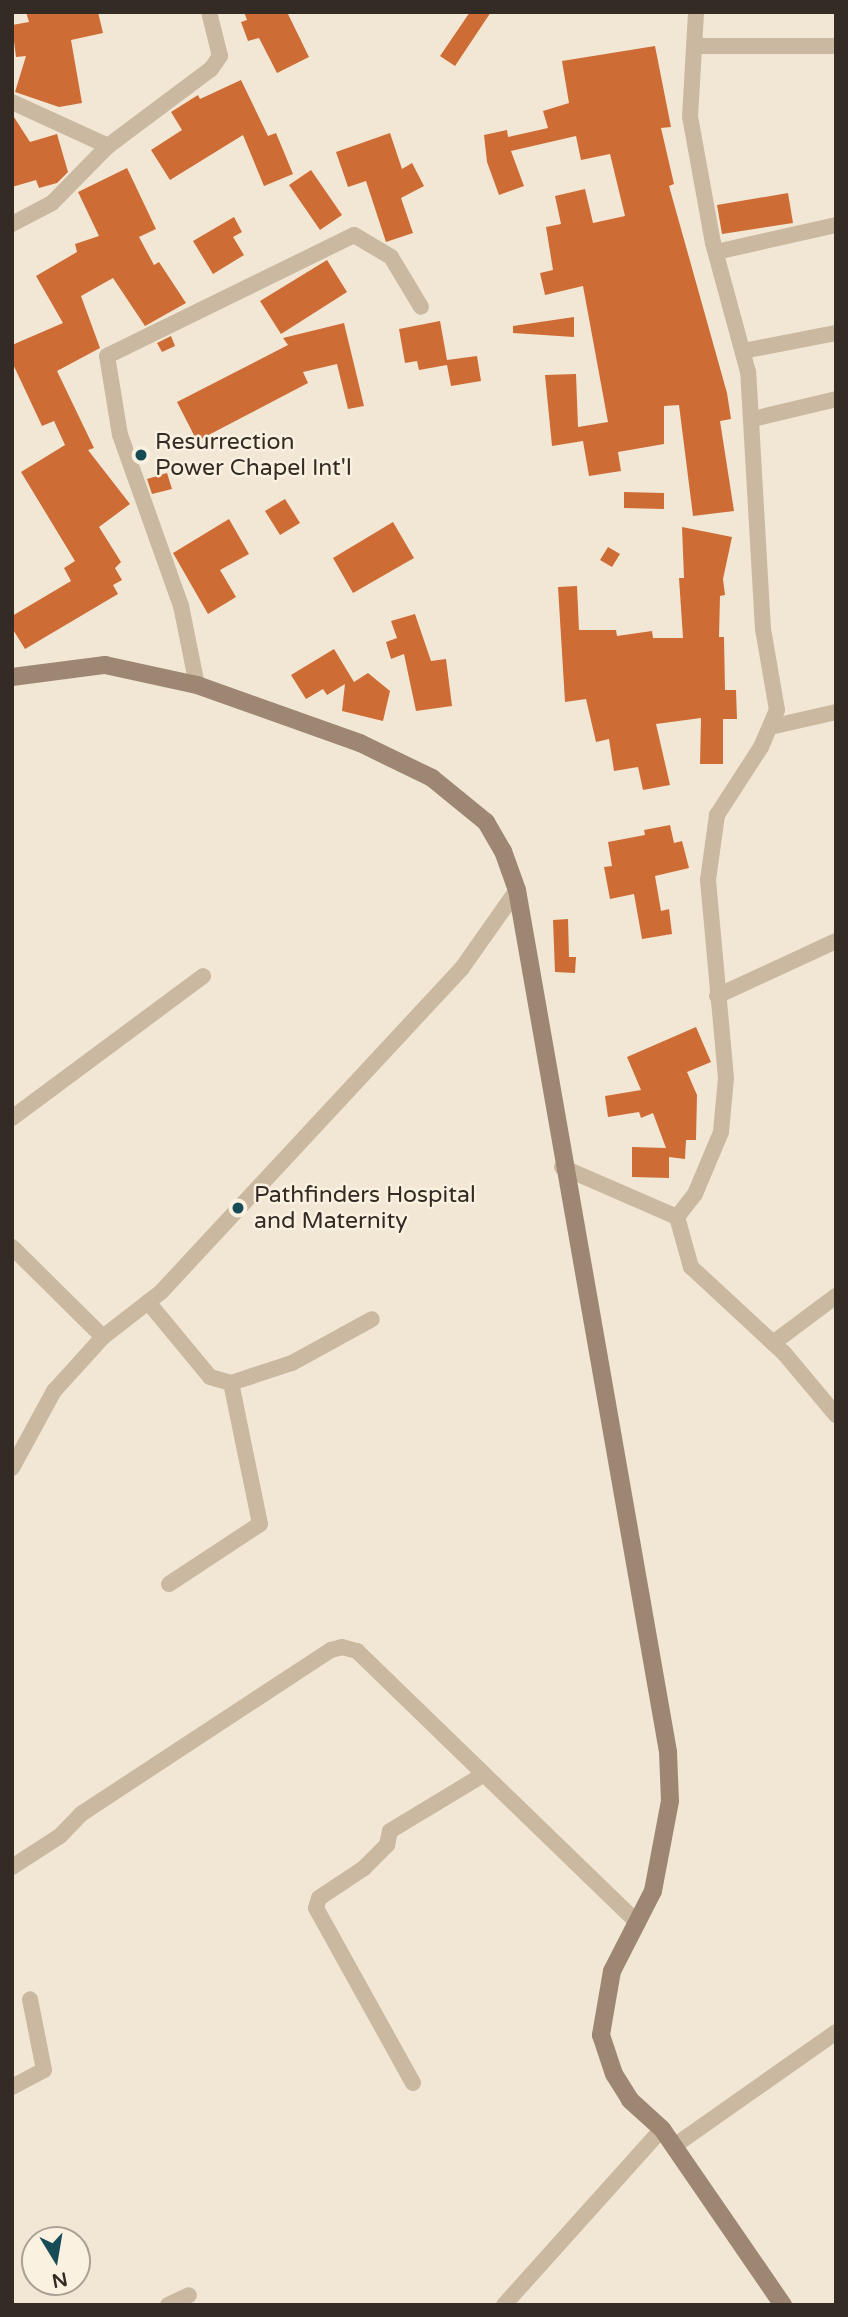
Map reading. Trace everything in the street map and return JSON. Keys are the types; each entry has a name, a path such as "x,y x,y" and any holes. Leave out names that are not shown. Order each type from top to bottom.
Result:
{"street":[{"path":"12,224 52,203 108,146 211,69 220,56 208,12"},
{"path":"677,1217 695,1194 721,1132 726,1078 708,880 717,815 770,727 777,710 763,629 753,497 754,419 743,351 716,252 690,117 697,46 696,12"},
{"path":"697,46 836,46"},
{"path":"12,102 108,146"},
{"path":"716,252 836,225"},
{"path":"197,685 181,606 120,435 107,356 354,235 391,257 421,307"},
{"path":"743,351 836,333"},
{"path":"754,419 836,399"},
{"path":"12,677 105,665 197,685 360,743 432,778 486,822 517,890 562,1167 668,1752 670,1801 653,1891 612,1971 601,2035 614,2074 630,2100 662,2129 783,2305"},
{"path":"770,727 836,712"},
{"path":"12,1468 54,1391 103,1337 148,1302 462,968 517,890"},
{"path":"717,996 836,941"},
{"path":"12,1118 203,976"},
{"path":"562,1167 677,1217"},
{"path":"677,1217 691,1267 773,1343 836,1415"},
{"path":"12,1247 103,1337"},
{"path":"773,1343 836,1296"},
{"path":"148,1302 210,1377 231,1383 292,1363 372,1319"},
{"path":"169,1584 260,1524 231,1383"},
{"path":"12,1867 60,1836 81,1814 331,1650 342,1647 357,1651 638,1923"},
{"path":"413,2083 316,1908 319,1898 364,1868 387,1845 390,1831 483,1775"},
{"path":"12,2087 44,2070 30,1999"},
{"path":"674,2146 836,2032"},
{"path":"504,2305 662,2129"},
{"path":"169,2305 188,2295"}],"building":[{"path":"26,12 98,12 103,33 71,40 82,103 59,107 15,92 26,56 16,57 12,25 29,22"},
{"path":"244,12 287,12 309,57 277,73 259,38 248,41 241,22 247,20"},
{"path":"470,12 491,12 455,66 440,56"},
{"path":"655,46 671,127 661,128 674,184 669,186 727,393 731,419 720,421 734,511 693,516 679,405 664,406 664,444 618,452 621,471 589,476 583,441 552,446 545,375 576,374 578,427 608,422 583,286 545,295 540,273 553,270 546,227 561,224 555,196 585,189 593,223 625,216 610,154 581,160 576,136 511,151 524,186 499,195 487,162 484,135 507,130 508,137 548,128 543,111 569,103 562,61"},
{"path":"241,80 268,136 276,133 293,174 264,186 243,135 170,180 151,150 182,130 171,112 198,95 200,99"},
{"path":"12,114 30,142 57,134 68,172 57,183 39,188 36,180 12,187"},
{"path":"390,133 402,169 412,163 424,186 401,198 413,233 386,242 366,181 348,187 336,152"},
{"path":"127,168 156,229 139,237 154,265 159,262 186,303 145,326 113,278 81,296 100,348 57,371 94,448 88,450 130,504 99,527 121,562 115,568 122,580 113,585 118,594 25,649 12,628 12,616 71,581 64,568 75,561 21,472 65,445 54,421 42,426 12,362 12,345 63,323 36,276 77,252 75,244 99,236 78,192"},
{"path":"311,170 342,215 320,230 289,185"},
{"path":"788,193 793,223 722,234 717,205"},
{"path":"234,217 242,232 233,237 244,255 213,274 193,241"},
{"path":"327,260 347,292 281,334 260,301"},
{"path":"574,317 574,337 513,333 513,326"},
{"path":"440,321 447,360 477,356 481,381 451,386 447,365 419,370 417,361 405,363 399,329"},
{"path":"344,323 364,406 348,409 337,364 303,372 308,383 197,441 177,402 288,345 283,338"},
{"path":"171,336 175,346 162,352 157,343"},
{"path":"167,473 172,489 152,494 147,479"},
{"path":"624,492 664,493 664,509 624,508"},
{"path":"285,499 300,523 280,535 265,511"},
{"path":"229,519 249,554 220,570 236,597 208,614 173,553"},
{"path":"393,522 414,558 353,593 333,558"},
{"path":"682,527 732,537 723,579 725,595 720,596 719,637 724,637 725,690 736,690 737,719 723,719 723,764 700,764 701,718 656,724 670,785 643,790 638,767 614,771 609,739 596,742 586,699 565,702 558,587 577,586 579,630 616,630 617,636 652,631 653,638 683,638 679,578 684,578"},
{"path":"608,547 620,554 612,567 600,560"},
{"path":"415,614 431,661 446,659 452,706 416,711 404,654 391,659 386,642 397,638 391,621"},
{"path":"334,649 354,682 368,673 390,691 383,721 342,711 345,684 327,695 323,689 306,699 291,675"},
{"path":"670,825 674,843 682,841 689,868 655,876 661,911 669,909 672,934 642,939 634,894 610,899 604,867 612,866 608,842 645,835 644,830"},
{"path":"568,919 569,957 576,957 575,973 555,972 553,920"},
{"path":"696,1027 711,1062 687,1072 697,1095 696,1140 686,1140 685,1159 669,1157 669,1178 632,1177 632,1147 666,1148 653,1113 641,1118 639,1112 608,1117 605,1096 641,1090 627,1057"}],"place":[{"name":"Resurrection Power Chapel Int'l","path":"141,455"},
{"name":"Pathfinders Hospital and Maternity","path":"238,1208"}]}
